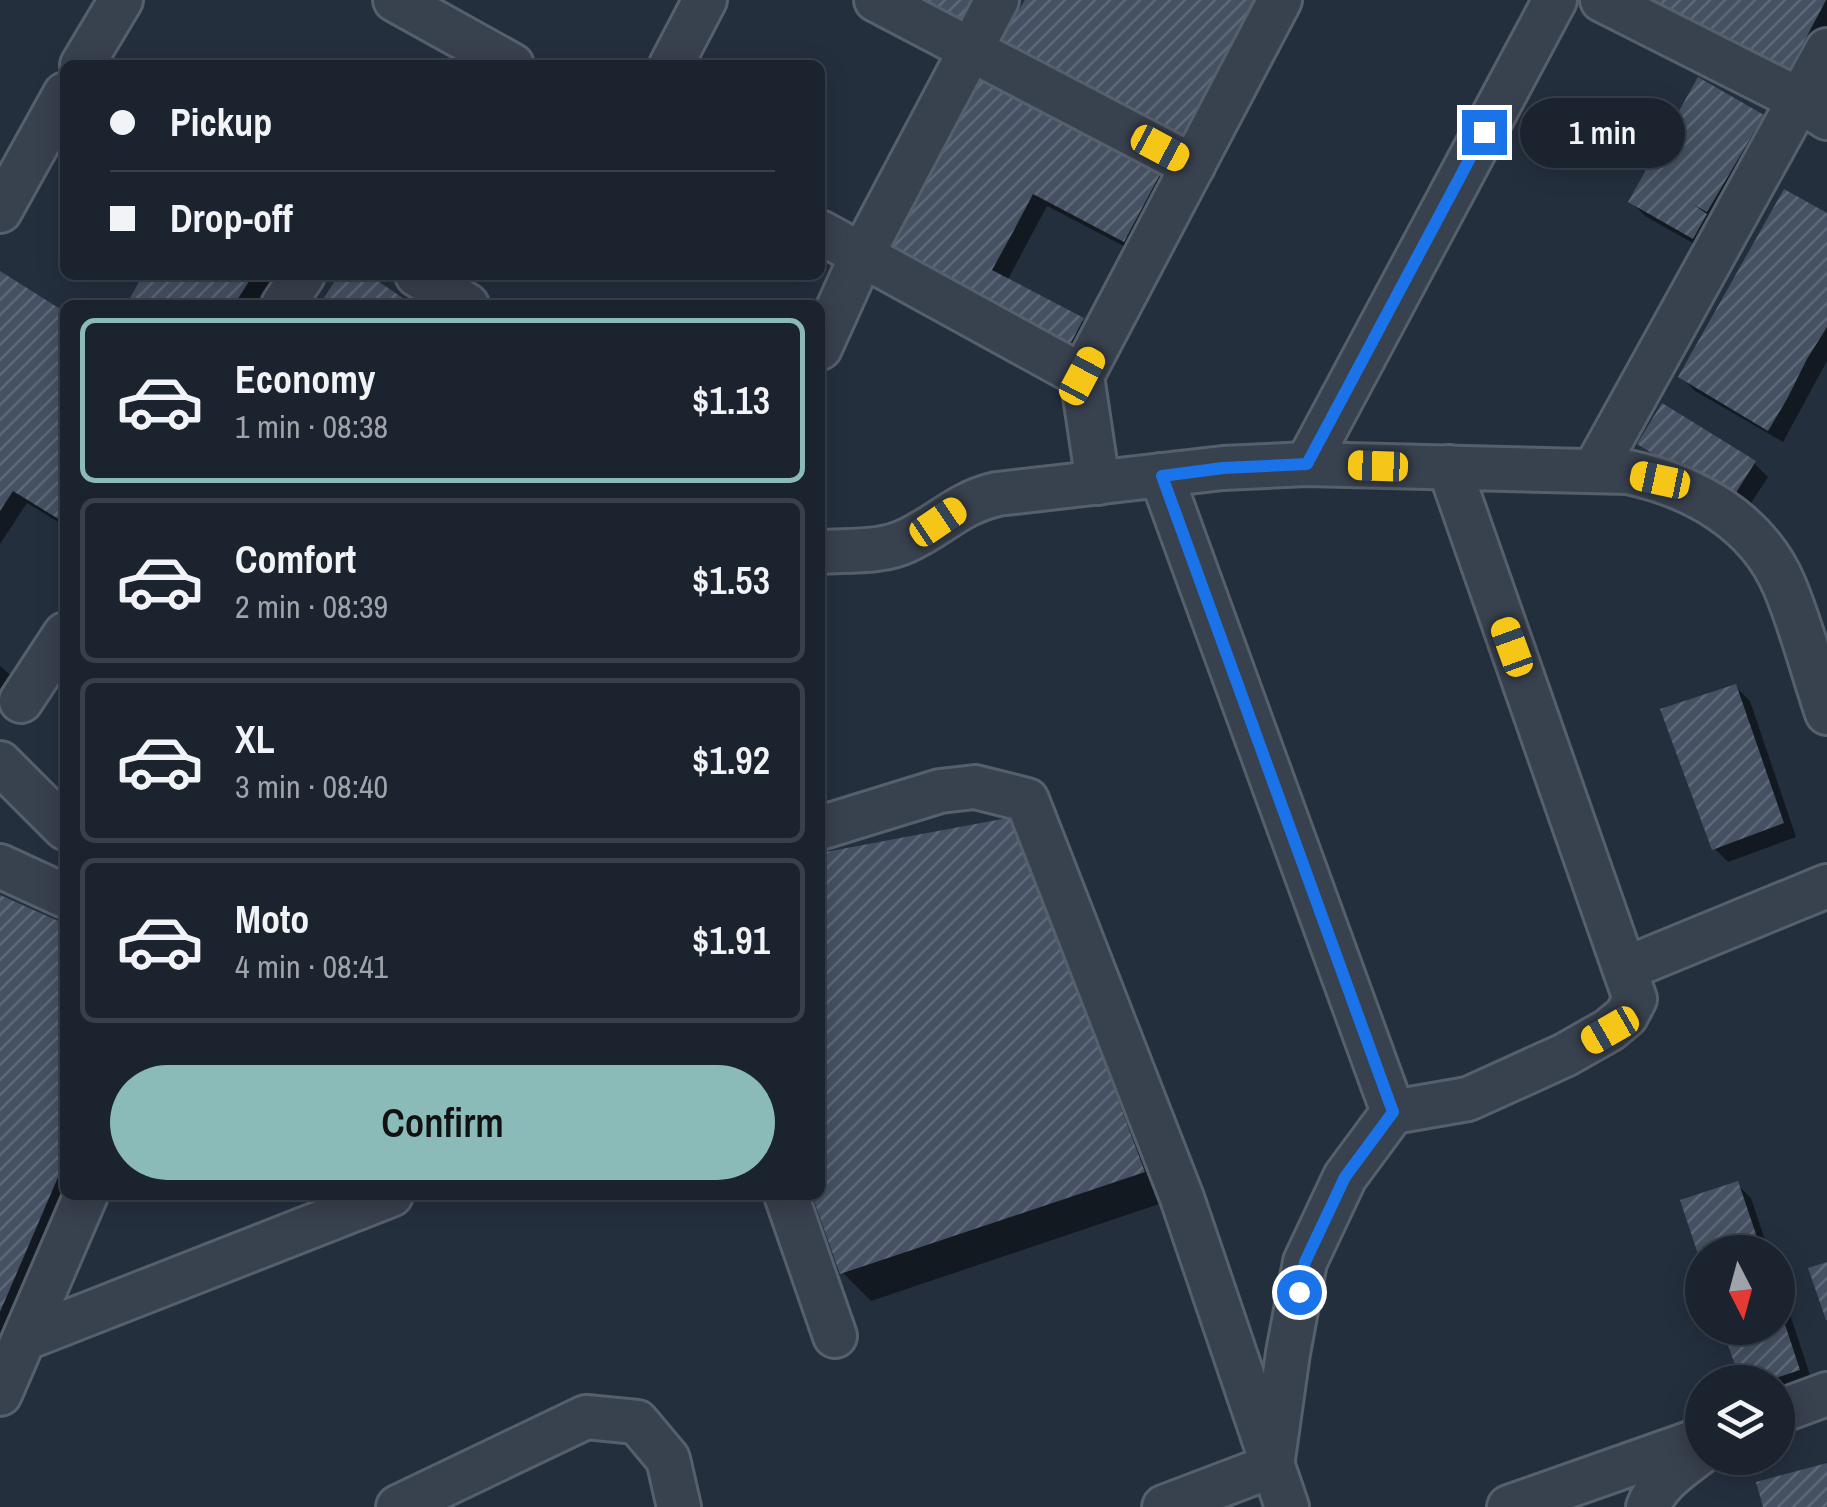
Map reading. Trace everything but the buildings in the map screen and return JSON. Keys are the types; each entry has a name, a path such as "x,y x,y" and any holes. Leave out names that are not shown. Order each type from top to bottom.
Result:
{"street":[{"path":"85,60 121,0"},
{"path":"394,0 503,60"},
{"path":"673,60 706,0"},
{"path":"876,0 1193,166"},
{"path":"825,337 862,255 997,0"},
{"path":"1098,483 1082,376 1280,0"},
{"path":"1307,464 1555,0"},
{"path":"1602,0 1813,109"},
{"path":"1594,471 1813,109 1827,50"},
{"path":"0,211 60,103"},
{"path":"825,235 1082,376"},
{"path":"426,280 459,300"},
{"path":"825,552 876,549 905,542 956,509 983,497 1223,468 1307,464 1628,472 1692,492 1746,530 1784,584 1827,714"},
{"path":"1272,1466 1305,1262 1345,1177 1393,1112 1468,1099 1566,1055 1610,1030 1626,1016 1634,999 1448,468"},
{"path":"1162,476 1393,1112"},
{"path":"10,713 60,641"},
{"path":"10,713 60,687"},
{"path":"0,762 60,823"},
{"path":"825,826 940,791 976,787 1028,800 1182,1198 1287,1507"},
{"path":"0,866 60,894"},
{"path":"1624,969 1827,886"},
{"path":"0,1394 84,1200"},
{"path":"24,1339 378,1200"},
{"path":"788,1200 835,1336"},
{"path":"1795,1406 1827,1394"},
{"path":"398,1507 586,1417 637,1422 668,1459 678,1507"},
{"path":"1508,1507 1685,1445"},
{"path":"1648,1507 1654,1492 1685,1465"},
{"path":"1164,1507 1272,1466"}],"route":[{"path":"1299,1292 1305,1262 1345,1177 1393,1112 1162,476 1307,464 1484,132"}]}
